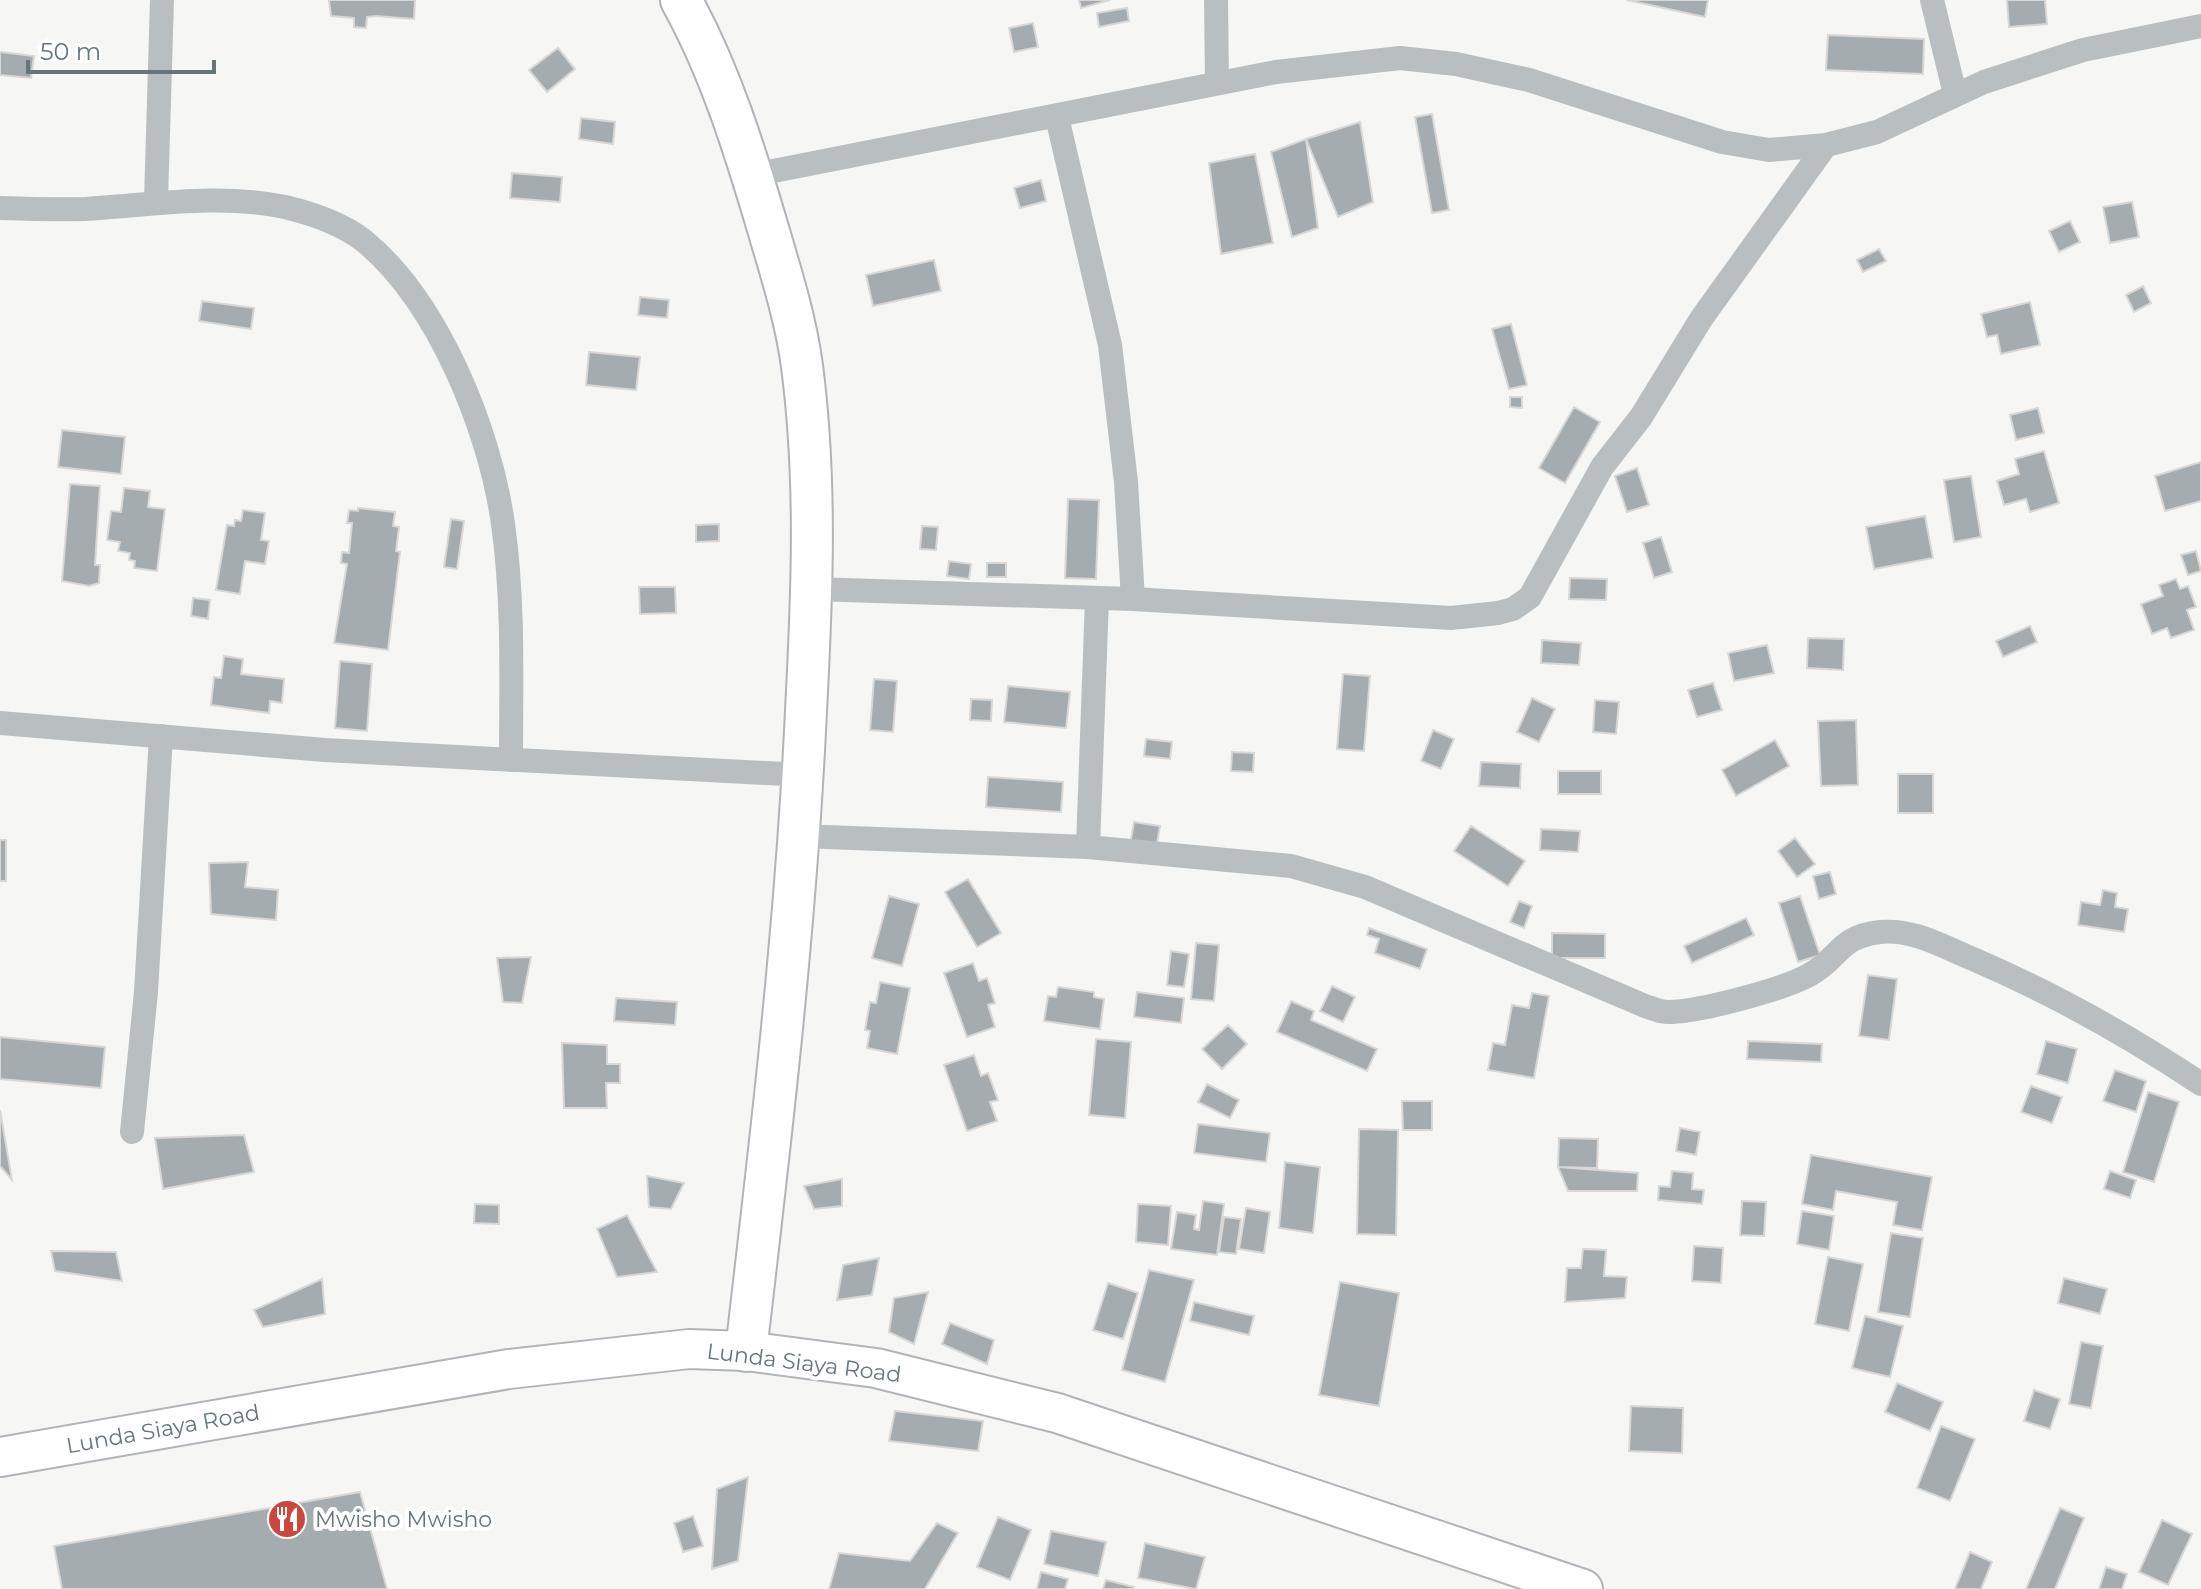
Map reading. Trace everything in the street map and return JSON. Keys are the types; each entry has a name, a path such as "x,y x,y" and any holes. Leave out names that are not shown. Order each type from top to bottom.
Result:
{"highway":[{"path":"681,0 723,93 753,175 785,287 802,361 809,425 812,589 799,836 780,1062 746,1351"}],"main road":[{"name":"Lunda Siaya Road","path":"0,1457 509,1369 689,1349 746,1351 876,1368 1057,1413 1353,1509 1583,1589"}],"street":[{"path":"156,201 162,0"},
{"path":"1216,0 1217,82"},
{"path":"1932,0 1955,94"},
{"path":"753,175 1057,117 1217,82 1346,62 1400,58 1456,64 1529,80 1722,142 1769,150 1826,145 1877,132 1925,112 1955,94 2083,50 2201,26"},
{"path":"1057,117 1110,345 1126,482 1133,599"},
{"path":"812,589 1133,599 1403,617 1451,618 1513,609 1530,597 1602,467 1641,417 1701,319 1826,145"},
{"path":"0,208 83,209 194,200 285,207 328,222 361,239 390,268 416,301 448,355 479,426 492,467 503,523 508,583 511,760"},
{"path":"1088,847 1097,598"},
{"path":"0,723 325,750 803,775"},
{"path":"132,1132 146,992 161,736"},
{"path":"799,836 1088,847 1260,862 1351,883 1645,1006 1668,1012 1712,1004 1807,977 1842,944 1859,936 1882,932 1909,934 2053,995 2120,1031 2201,1084"}],"building":[{"path":"329,0 415,0 414,19 367,17 366,28 354,27 354,18 331,16"},
{"path":"1079,0 1110,0 1081,8"},
{"path":"1627,0 1708,0 1705,17"},
{"path":"2007,0 2045,0 2047,24 2009,27"},
{"path":"1127,8 1129,21 1099,27 1097,13"},
{"path":"1033,23 1038,47 1014,52 1009,28"},
{"path":"1828,35 1924,39 1923,74 1826,70"},
{"path":"558,48 575,69 547,92 529,70"},
{"path":"0,52 34,56 31,78 0,75"},
{"path":"1432,114 1449,210 1432,213 1415,117"},
{"path":"581,118 615,122 613,144 579,139"},
{"path":"1360,122 1373,202 1338,217 1306,139"},
{"path":"1306,139 1318,228 1292,237 1271,152"},
{"path":"1255,154 1273,243 1221,254 1209,163"},
{"path":"512,173 562,177 560,202 510,198"},
{"path":"1041,180 1046,201 1020,208 1014,188"},
{"path":"2132,202 2139,237 2110,243 2103,207"},
{"path":"2070,221 2080,242 2059,252 2049,231"},
{"path":"1879,249 1886,261 1863,272 1857,260"},
{"path":"934,260 941,291 873,306 866,275"},
{"path":"2143,286 2151,303 2134,312 2126,295"},
{"path":"640,297 669,300 667,318 638,315"},
{"path":"202,301 254,308 251,329 199,321"},
{"path":"2030,302 2040,345 2001,354 1997,335 1987,337 1981,314"},
{"path":"1511,324 1527,385 1509,389 1492,329"},
{"path":"589,352 640,357 636,390 586,385"},
{"path":"1510,397 1522,397 1522,408 1510,407"},
{"path":"1574,407 1600,422 1565,483 1539,468"},
{"path":"2038,408 2044,433 2016,440 2010,415"},
{"path":"62,430 125,437 121,474 58,467"},
{"path":"2044,451 2059,503 2030,512 2026,499 2004,505 1997,481 2019,474 2015,459"},
{"path":"2201,462 2201,501 2165,511 2155,476"},
{"path":"1637,468 1649,505 1627,512 1615,476"},
{"path":"1971,476 1981,537 1954,542 1944,480"},
{"path":"70,484 100,486 95,565 100,565 99,583 89,586 62,581"},
{"path":"124,488 150,491 148,507 165,509 157,571 134,568 135,561 129,560 130,553 118,551 120,542 107,540 111,511 121,512"},
{"path":"1068,499 1099,500 1096,579 1065,578"},
{"path":"358,508 395,512 393,526 399,527 396,551 400,552 388,650 334,643 347,564 341,563 342,552 349,553 352,523 347,523 349,510 358,511"},
{"path":"243,510 265,513 261,540 269,541 265,564 245,561 240,594 216,590 227,525 234,526 235,520 241,521"},
{"path":"1925,516 1933,558 1874,569 1866,527"},
{"path":"451,519 464,521 457,569 444,567"},
{"path":"719,524 719,541 696,542 696,525"},
{"path":"922,526 938,527 936,550 920,549"},
{"path":"1661,537 1672,572 1654,578 1643,543"},
{"path":"2196,551 2201,571 2188,575 2181,555"},
{"path":"949,561 971,564 969,579 947,576"},
{"path":"987,563 1006,563 1006,577 987,577"},
{"path":"1570,578 1607,579 1606,600 1569,599"},
{"path":"2176,579 2180,589 2188,586 2196,607 2187,610 2194,630 2171,638 2167,628 2152,634 2141,604 2163,596 2159,585"},
{"path":"639,587 675,587 676,613 640,614"},
{"path":"193,598 210,600 208,619 191,616"},
{"path":"2030,626 2037,642 2003,657 1996,641"},
{"path":"1808,638 1844,639 1843,670 1807,668"},
{"path":"1542,640 1581,643 1579,665 1541,663"},
{"path":"1767,645 1774,673 1734,681 1728,653"},
{"path":"224,656 243,659 241,674 284,679 282,703 270,701 269,713 211,705 214,677 221,678"},
{"path":"340,661 372,664 367,731 335,728"},
{"path":"1343,674 1370,676 1364,751 1337,749"},
{"path":"874,679 897,681 893,732 870,730"},
{"path":"1713,683 1722,710 1697,717 1688,690"},
{"path":"1008,686 1070,692 1066,728 1004,722"},
{"path":"1532,698 1555,709 1539,742 1517,732"},
{"path":"971,699 992,700 991,721 970,720"},
{"path":"1595,700 1619,702 1616,734 1593,732"},
{"path":"1856,720 1858,785 1821,786 1818,721"},
{"path":"1433,730 1454,739 1441,769 1421,761"},
{"path":"1146,739 1172,742 1170,759 1144,756"},
{"path":"1775,740 1789,766 1736,796 1722,770"},
{"path":"1232,752 1254,753 1253,772 1231,771"},
{"path":"1481,762 1521,764 1520,788 1479,786"},
{"path":"1558,771 1601,771 1601,794 1558,794"},
{"path":"1898,774 1933,774 1933,813 1898,813"},
{"path":"988,777 1063,782 1061,812 986,807"},
{"path":"1134,822 1160,826 1156,849 1130,845"},
{"path":"1471,826 1525,861 1508,886 1454,851"},
{"path":"1541,829 1580,831 1578,852 1540,850"},
{"path":"1795,838 1815,864 1797,877 1778,851"},
{"path":"0,840 6,840 6,881 0,881"},
{"path":"248,862 245,887 278,890 276,920 211,914 209,863"},
{"path":"1830,872 1836,894 1819,899 1813,876"},
{"path":"968,879 1001,933 977,947 945,892"},
{"path":"2103,890 2117,893 2115,907 2128,909 2124,932 2078,925 2081,902 2100,905"},
{"path":"889,896 919,904 902,966 872,958"},
{"path":"1800,896 1820,955 1798,962 1779,903"},
{"path":"1519,901 1532,906 1524,928 1510,922"},
{"path":"1746,918 1754,935 1692,963 1684,946"},
{"path":"1369,928 1427,949 1420,969 1375,953 1379,939 1367,935"},
{"path":"1552,933 1605,934 1605,958 1552,958"},
{"path":"1196,943 1219,945 1214,1001 1191,999"},
{"path":"1171,951 1189,954 1184,987 1167,985"},
{"path":"531,957 522,1003 503,1002 497,958"},
{"path":"973,963 979,981 987,978 995,1003 988,1005 995,1027 967,1037 944,973"},
{"path":"1868,975 1897,979 1889,1040 1859,1036"},
{"path":"880,982 910,988 897,1054 867,1048 870,1031 865,1030 870,1002 876,1003"},
{"path":"1332,986 1355,997 1343,1022 1320,1011"},
{"path":"1058,987 1094,992 1094,997 1104,999 1100,1029 1044,1021 1048,996 1056,997"},
{"path":"1137,992 1184,998 1181,1023 1134,1017"},
{"path":"1532,993 1549,996 1534,1078 1488,1070 1493,1043 1505,1045 1512,1005 1529,1008"},
{"path":"616,998 677,1002 675,1025 614,1021"},
{"path":"1291,1001 1314,1011 1311,1020 1377,1049 1367,1071 1277,1032"},
{"path":"1228,1025 1247,1044 1222,1069 1202,1049"},
{"path":"0,1037 105,1047 101,1088 0,1079"},
{"path":"1096,1039 1131,1042 1125,1118 1089,1115"},
{"path":"1748,1041 1822,1044 1821,1062 1747,1059"},
{"path":"2046,1041 2077,1049 2068,1083 2037,1074"},
{"path":"562,1043 607,1045 607,1064 620,1064 620,1083 606,1083 607,1108 564,1108"},
{"path":"974,1055 981,1076 988,1073 998,1100 990,1102 997,1121 967,1131 944,1065"},
{"path":"2115,1070 2146,1081 2136,1112 2103,1101"},
{"path":"1207,1084 1239,1100 1230,1118 1198,1102"},
{"path":"2031,1086 2062,1097 2052,1123 2021,1112"},
{"path":"2148,1092 2179,1102 2154,1182 2123,1172"},
{"path":"1402,1101 1432,1101 1432,1130 1403,1130"},
{"path":"0,1110 12,1180 0,1166"},
{"path":"1198,1124 1270,1133 1266,1162 1194,1153"},
{"path":"1680,1128 1700,1132 1696,1155 1676,1151"},
{"path":"1359,1129 1398,1130 1396,1235 1357,1234"},
{"path":"244,1135 254,1172 163,1189 155,1138"},
{"path":"1559,1138 1598,1139 1597,1168 1558,1167"},
{"path":"1811,1155 1932,1177 1922,1230 1893,1225 1897,1202 1836,1191 1833,1210 1802,1204"},
{"path":"1285,1162 1320,1167 1313,1233 1279,1228"},
{"path":"1558,1167 1638,1173 1637,1191 1568,1191"},
{"path":"1672,1171 1693,1173 1692,1189 1704,1190 1702,1204 1658,1200 1659,1186 1670,1187"},
{"path":"2110,1171 2136,1180 2130,1198 2104,1189"},
{"path":"647,1176 684,1183 671,1209 649,1207"},
{"path":"842,1179 842,1206 814,1209 804,1186"},
{"path":"1203,1201 1224,1204 1217,1255 1171,1249 1177,1212 1196,1215 1194,1229 1199,1230"},
{"path":"1742,1201 1766,1202 1764,1236 1740,1235"},
{"path":"475,1204 499,1205 499,1224 474,1223"},
{"path":"1138,1204 1171,1206 1168,1245 1136,1242"},
{"path":"1246,1208 1270,1212 1264,1253 1239,1249"},
{"path":"1802,1211 1834,1216 1829,1250 1797,1244"},
{"path":"627,1215 657,1272 617,1277 597,1229"},
{"path":"1224,1217 1241,1219 1236,1254 1219,1252"},
{"path":"1891,1233 1923,1238 1910,1317 1878,1312"},
{"path":"1694,1246 1723,1248 1721,1283 1692,1281"},
{"path":"1583,1249 1606,1250 1604,1276 1627,1277 1625,1298 1565,1302 1567,1268 1581,1268"},
{"path":"51,1251 116,1252 122,1281 55,1271"},
{"path":"1828,1257 1863,1264 1849,1331 1815,1324"},
{"path":"879,1258 872,1295 837,1300 843,1265"},
{"path":"1149,1270 1194,1280 1165,1382 1122,1370"},
{"path":"2064,1278 2107,1289 2100,1314 2058,1303"},
{"path":"322,1279 325,1314 263,1327 254,1310"},
{"path":"1340,1282 1399,1293 1379,1406 1319,1395"},
{"path":"1108,1283 1138,1293 1123,1339 1093,1330"},
{"path":"928,1292 914,1344 889,1332 894,1298"},
{"path":"1194,1302 1254,1316 1249,1335 1190,1321"},
{"path":"1865,1316 1903,1326 1890,1377 1852,1368"},
{"path":"950,1323 994,1340 987,1364 942,1344"},
{"path":"2081,1342 2103,1346 2091,1408 2069,1404"},
{"path":"1897,1383 1943,1402 1930,1431 1885,1412"},
{"path":"2034,1390 2060,1399 2050,1429 2024,1421"},
{"path":"1631,1406 1683,1408 1682,1453 1629,1451"},
{"path":"895,1411 983,1421 978,1451 889,1441"},
{"path":"1941,1426 1975,1439 1950,1501 1917,1488"},
{"path":"748,1477 738,1561 712,1569 717,1489"},
{"name":"Mwisho Mwisho","path":"360,1492 387,1589 62,1589 54,1546"},
{"path":"2060,1508 2084,1518 2055,1589 2026,1589"},
{"path":"693,1516 703,1546 683,1552 674,1523"},
{"path":"998,1517 1031,1530 1010,1580 977,1567"},
{"path":"2162,1520 2192,1534 2168,1585 2139,1572"},
{"path":"937,1523 958,1533 925,1589 829,1589 839,1553 910,1561"},
{"path":"1051,1531 1106,1542 1098,1576 1044,1564"},
{"path":"1145,1543 1205,1557 1196,1589 1138,1578"},
{"path":"1970,1552 1992,1562 1981,1589 1955,1589"},
{"path":"2106,1567 2127,1574 2122,1589 2099,1589"},
{"path":"1041,1572 1068,1579 1065,1589 1037,1589"},
{"path":"1106,1580 1134,1587 1103,1589"}],"place":[{"name":"Mwisho Mwisho","path":"287,1519"}]}
